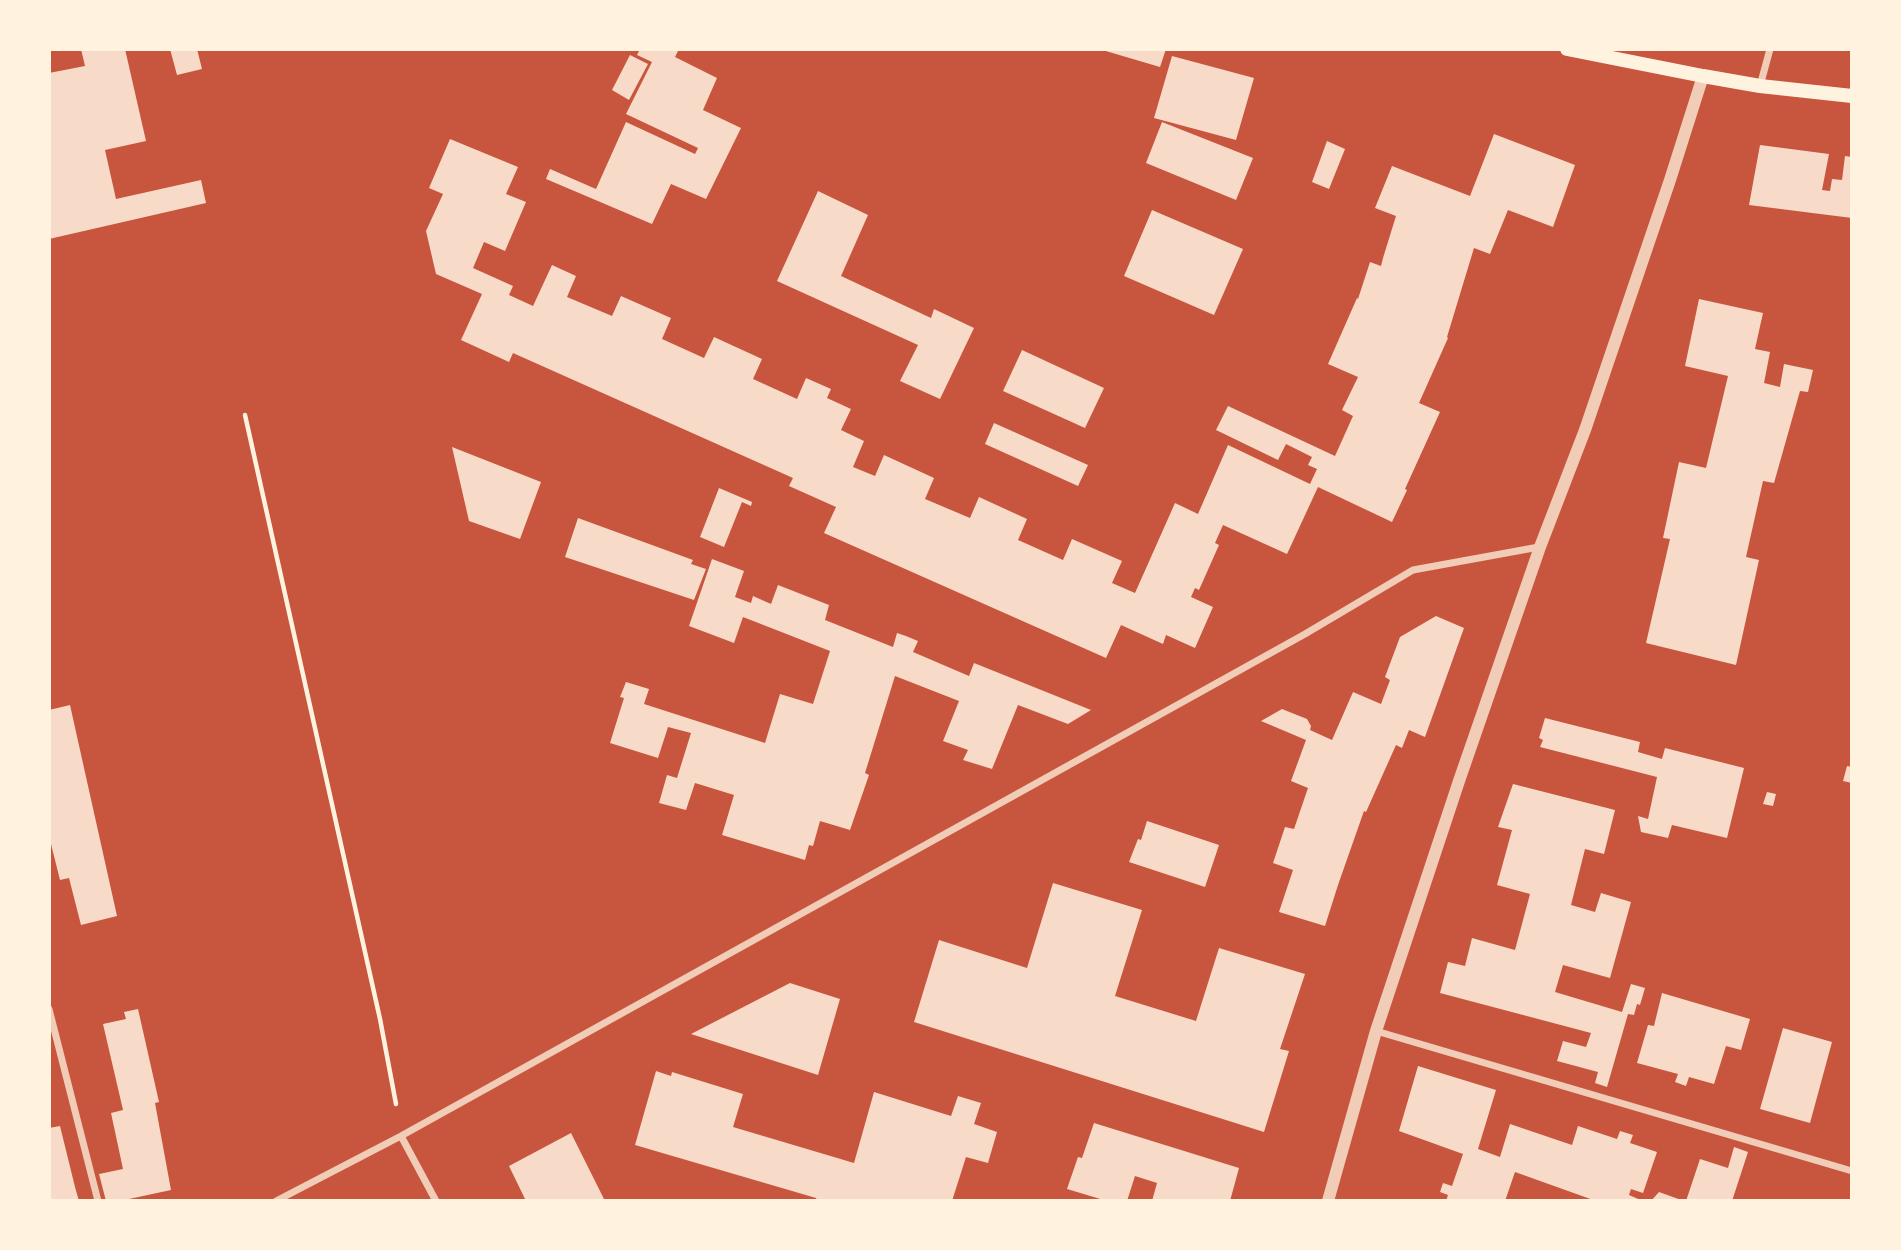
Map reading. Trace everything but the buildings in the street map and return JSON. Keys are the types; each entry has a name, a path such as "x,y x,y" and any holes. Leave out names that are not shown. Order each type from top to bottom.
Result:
{"main road":[{"path":"1567,49 1760,86 1852,96"}],"street":[{"path":"1760,86 1770,49"},
{"path":"1328,1201 1376,1031 1459,781 1540,547 1586,430 1703,76"},
{"path":"276,1201 401,1136 1280,648 1413,570 1540,547"},
{"path":"49,1009 98,1201"},
{"path":"1376,1031 1852,1171"},
{"path":"401,1136 436,1201"}],"path":[{"path":"245,415 380,1019 401,1136"}]}
